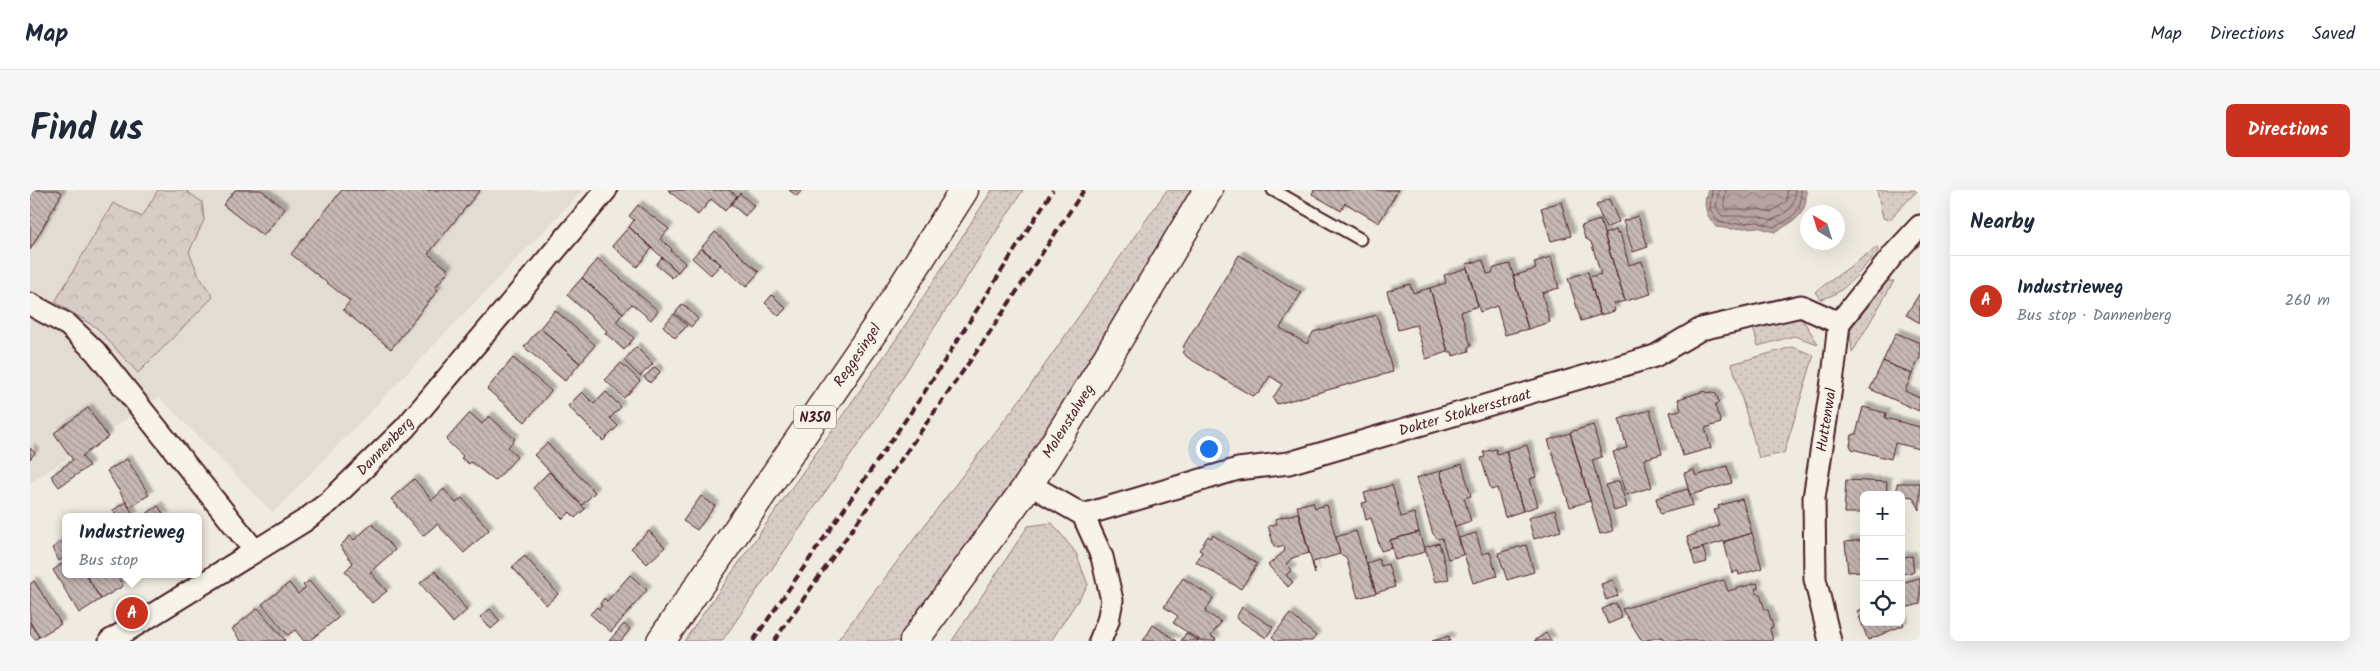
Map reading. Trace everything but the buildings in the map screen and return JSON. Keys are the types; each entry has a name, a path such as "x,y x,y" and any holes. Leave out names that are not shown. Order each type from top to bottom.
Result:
{"main road":[{"name":"Reggesingel","path":"661,641 882,319 964,190"},
{"name":"Molenstalweg","path":"914,641 1029,484 1208,190"}],"street":[{"name":"Dannenberg","path":"110,641 304,521 329,502 405,428 606,190"},
{"path":"1839,323 1893,255 1920,226"},
{"path":"30,304 68,325 96,351 256,551"},
{"name":"Dokter Stokkersstraat","path":"1083,515 1238,469 1289,463 1655,356 1701,329 1800,306 1839,323"},
{"name":"Huttenwal","path":"1830,641 1815,580 1814,498 1839,323"},
{"path":"1029,484 1083,515 1102,557 1112,600 1108,621 1100,641"}],"lane":[{"path":"1273,190 1360,239"}],"shaded area":[{"path":"30,190 583,190 273,513 159,397 30,483"}],"green space":[{"path":"158,190 185,190 202,202 204,220 189,252 199,276 213,297 138,373 97,328 55,302 113,203 142,217"},
{"path":"992,190 1023,190 873,423 722,641 684,641 899,335"},
{"path":"1167,190 1194,190 1000,503 904,641 837,641 1028,389"},
{"path":"1877,190 1918,190 1889,220 1883,218"},
{"path":"1877,247 1878,251 1845,287 1829,297 1820,299 1815,292"},
{"path":"1887,281 1894,281 1852,353 1850,330"},
{"path":"1793,317 1803,320 1818,344 1794,336 1758,346 1753,327"},
{"path":"1792,347 1814,355 1784,453 1759,458 1732,364"},
{"path":"1052,523 1076,553 1088,585 1051,641 952,641 1028,526"}],"water":[{"path":"1708,190 1806,190 1805,205 1800,205 1799,216 1775,232 1757,227 1732,229 1716,227 1706,210"}],"railway":[{"path":"753,641 922,396 1053,190"},
{"path":"774,641 984,341 1084,190"}],"place":[{"name":"Industrieweg","path":"132,613"}]}
